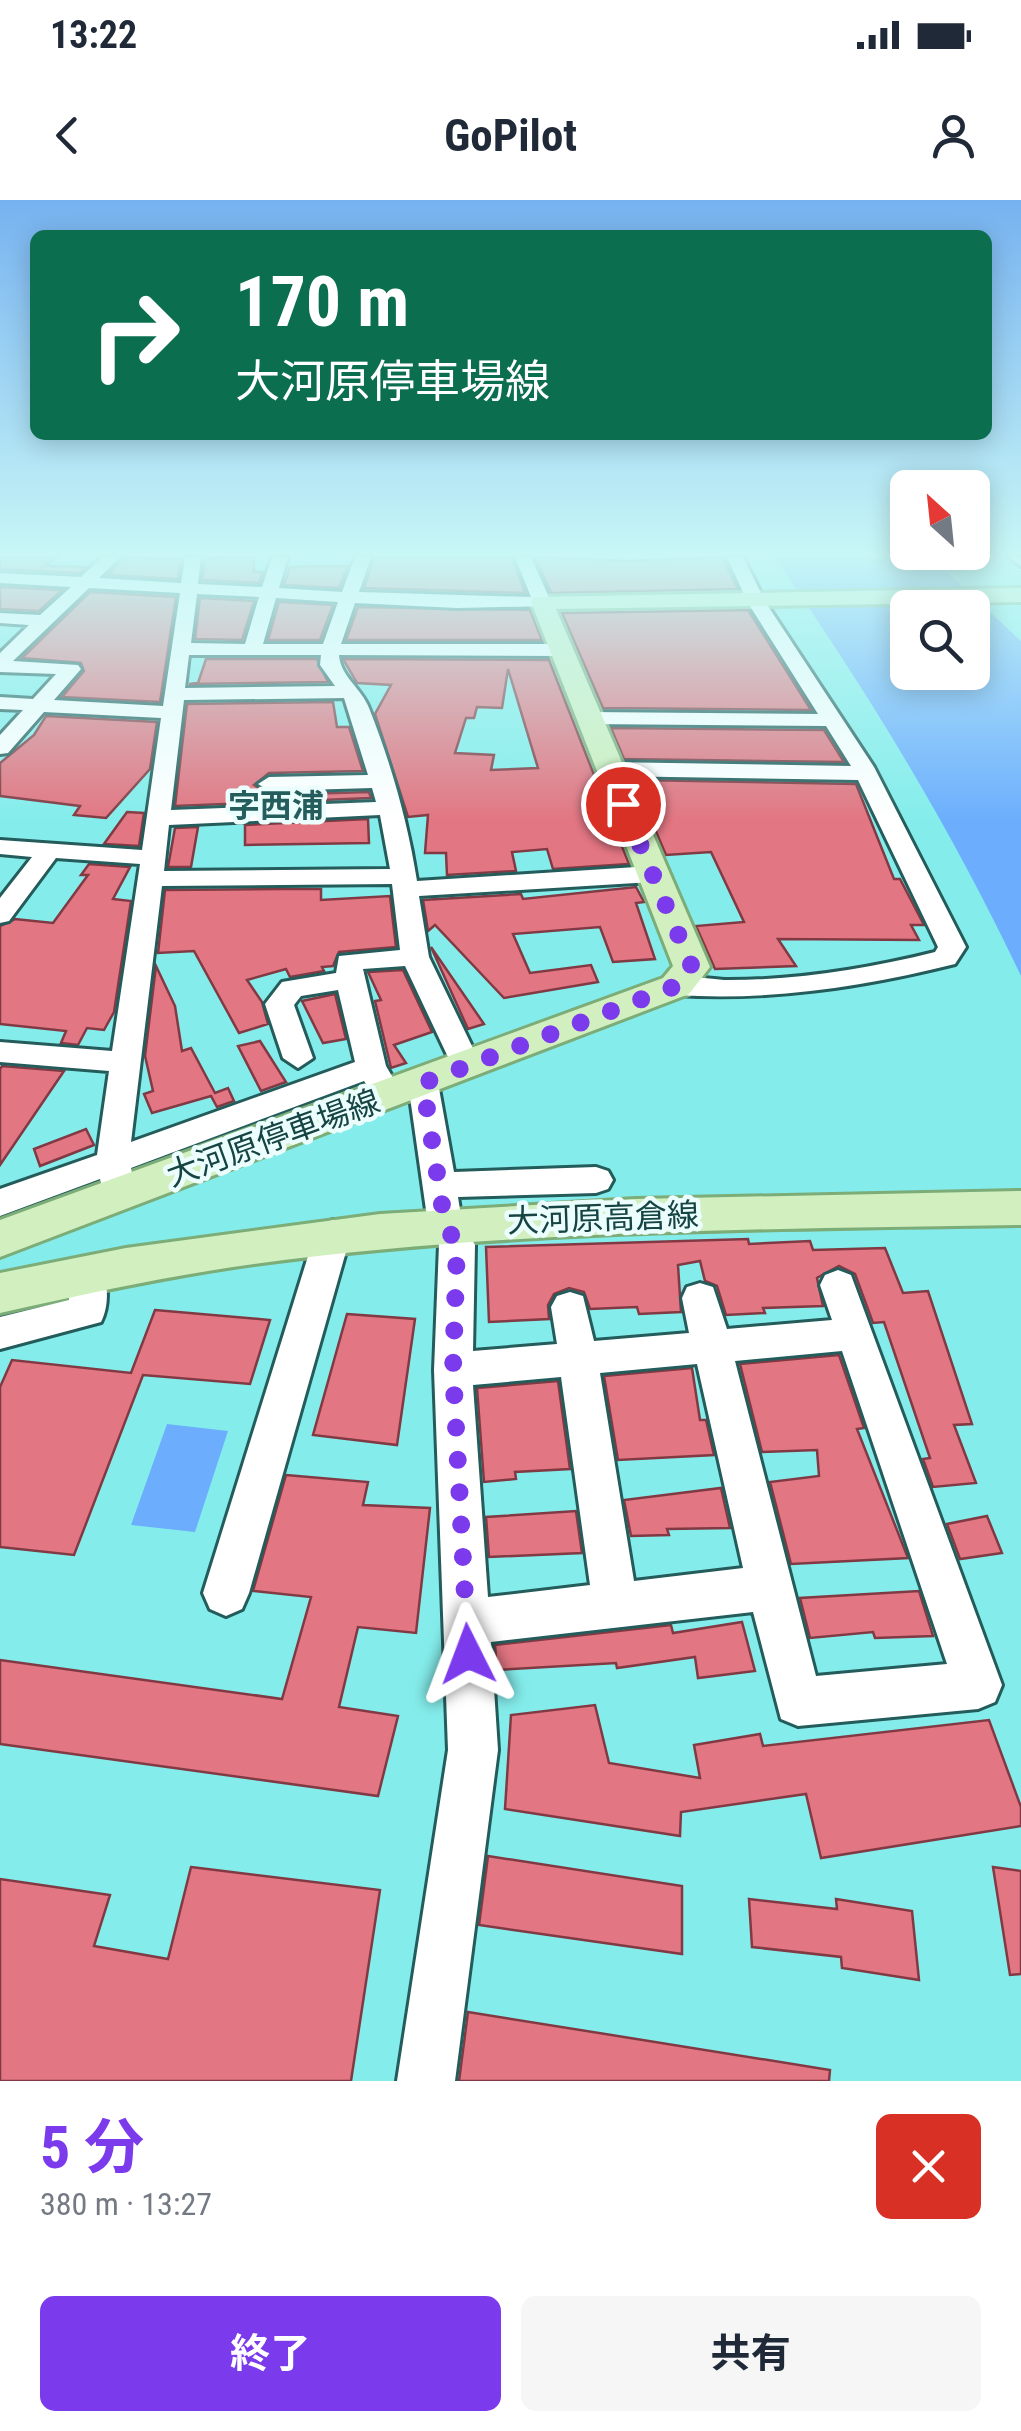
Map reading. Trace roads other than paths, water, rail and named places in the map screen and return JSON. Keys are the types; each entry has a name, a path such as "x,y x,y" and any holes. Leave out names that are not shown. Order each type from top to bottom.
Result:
{"main road":[{"path":"560,645 586,718 692,967 676,986"},
{"name":"大河原停車場線","path":"0,1239 60,1216 116,1178 394,1082 467,1066 676,986"},
{"name":"大河原高倉線","path":"0,1293 333,1234 442,1204 1021,1208"},
{"path":"60,1216 74,1277"}],"street":[{"path":"0,664 20,645"},
{"path":"0,1204 116,1178 124,1062 182,645"},
{"path":"332,645 330,666 358,704 390,808 415,957 467,1066"},
{"path":"676,986 783,989 895,971 945,958 952,947 866,773 788,645"},
{"path":"182,649 562,650"},
{"path":"0,664 71,669 0,748"},
{"path":"0,703 175,704 346,692"},
{"path":"586,718 836,720"},
{"path":"608,769 866,773"},
{"path":"269,784 381,781"},
{"path":"160,818 390,808"},
{"path":"0,847 154,869 405,883 652,874"},
{"path":"2,909 49,851"},
{"path":"415,957 349,962 350,980 457,1245 453,1370 473,1750 426,2081"},
{"path":"298,1058 278,1004 292,988 350,980"},
{"path":"0,1052 124,1062"},
{"path":"442,1204 596,1180"},
{"path":"226,1593 333,1234"},
{"path":"0,1333 88,1311 74,1277"},
{"path":"700,1298 798,1702 978,1685 838,1284"},
{"path":"570,1307 615,1605"},
{"path":"453,1370 856,1334"},
{"path":"466,1622 770,1588"}],"water":[{"path":"833,645 890,645 890,690 990,690 990,645 1021,645 1021,976 937,814"},
{"path":"167,1424 228,1431 195,1532 131,1525"}],"district":[{"name":"字西浦","path":"276,806"}]}
